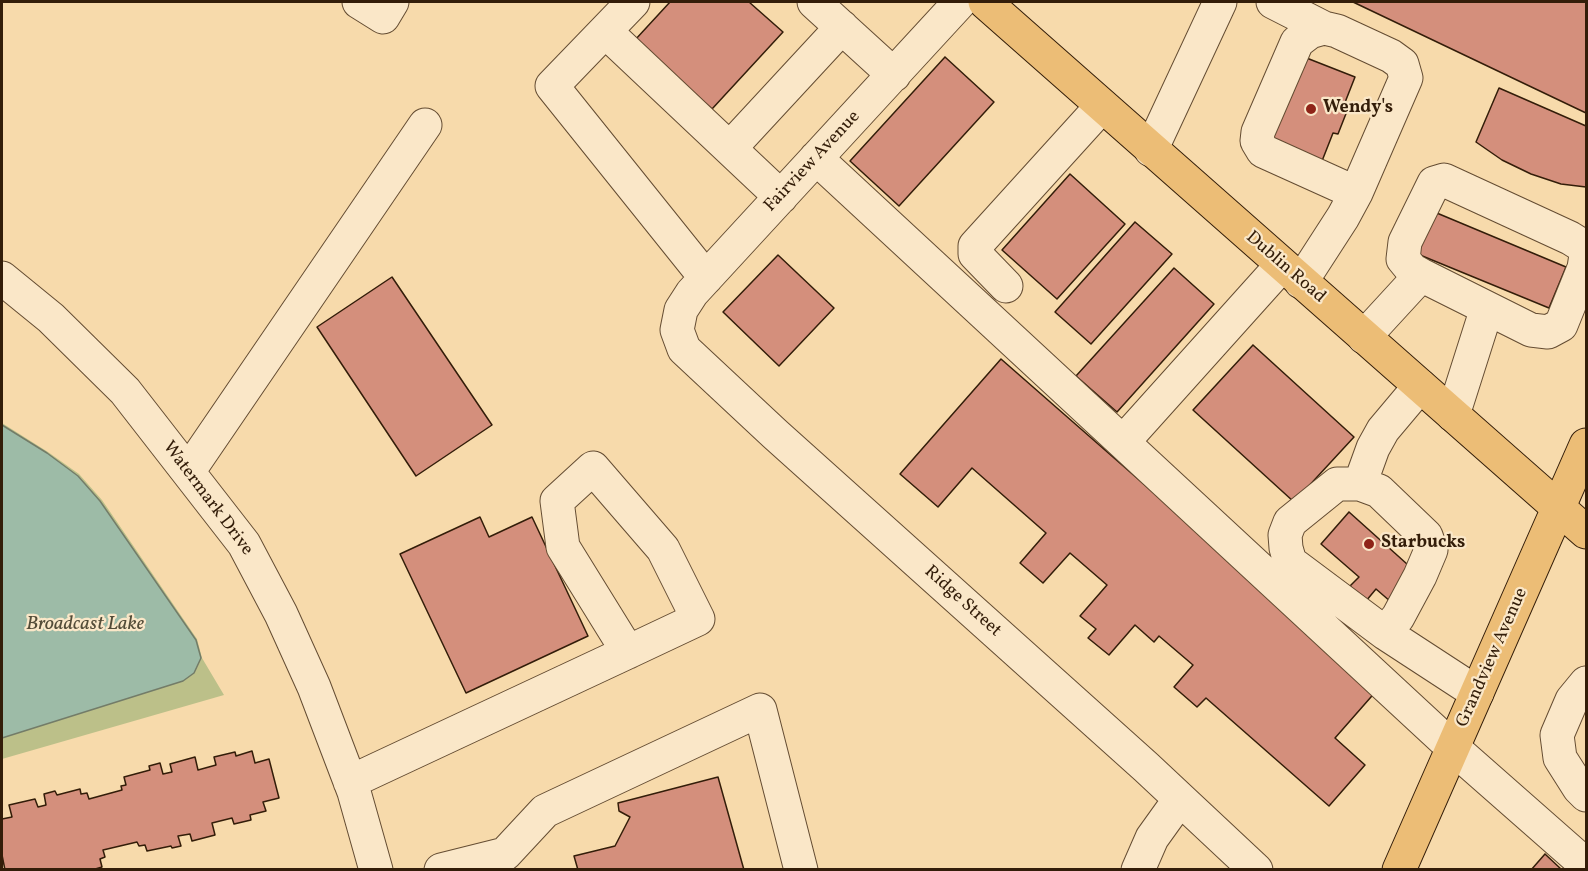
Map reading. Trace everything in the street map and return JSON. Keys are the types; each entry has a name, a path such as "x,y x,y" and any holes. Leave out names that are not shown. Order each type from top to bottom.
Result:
{"main road":[{"name":"Dublin Road","path":"995,4 1151,150 1587,532"},
{"name":"Grandview Avenue","path":"1399,870 1587,445"}],"street":[{"path":"360,2 383,17 392,2"},
{"path":"633,2 552,86 706,278"},
{"path":"814,2 894,75"},
{"name":"Fairview Avenue","path":"678,330 681,310 692,293 960,2"},
{"path":"1151,150 1220,2"},
{"path":"1123,442 1291,273 1343,217 1356,193 1406,78 1402,63 1391,56 1337,31 1324,28 1273,2"},
{"path":"730,148 842,27"},
{"path":"1324,28 1310,32 1297,42 1258,132 1257,141 1263,151 1356,193"},
{"path":"605,31 781,197"},
{"path":"1006,286 975,254 975,246 1102,106"},
{"path":"188,472 425,125"},
{"path":"816,158 1453,748 1584,856"},
{"path":"1586,256 1584,268 1561,325 1548,332 1531,330 1486,308 1412,270 1403,259 1405,242 1434,183 1444,180 1587,248"},
{"path":"1364,337 1421,275"},
{"name":"Watermark Drive","path":"2,278 51,318 125,391 244,544 281,614 314,687 350,782 376,870"},
{"path":"1453,415 1486,308"},
{"name":"Ridge Street","path":"678,330 684,349 697,363 1256,870"},
{"path":"1360,484 1373,448 1383,430 1420,386"},
{"path":"350,782 698,620 663,549 593,468 557,501 563,547 628,652"},
{"path":"1385,633 1398,617 1431,550 1426,536 1379,491 1360,484 1337,484 1290,522 1285,535 1290,562 1385,633 1477,693"},
{"path":"1587,683 1572,700 1557,735 1560,758 1579,788 1587,795"},
{"path":"441,870 505,854 545,811 759,710 801,870"},
{"path":"1138,870 1152,838 1180,799"}],"green space":[{"path":"2,423 79,474 102,500 197,639 202,658 224,695 2,759 2,738 183,681 196,640 100,501 78,476"}],"water":[{"name":"Broadcast Lake","path":"2,425 47,453 78,476 100,501 196,640 201,658 194,673 183,681 2,738"}],"building":[{"path":"670,2 749,2 783,32 712,109 635,40"},
{"path":"1353,2 1586,2 1586,113"},
{"path":"945,57 994,102 899,206 850,161"},
{"path":"1304,57 1355,77 1344,105 1349,106 1338,134 1333,133 1322,161 1271,141"},
{"path":"1499,88 1586,126 1586,187 1561,184 1531,174 1502,160 1476,142"},
{"path":"1070,174 1125,224 1057,299 1002,250"},
{"path":"1432,211 1566,267 1549,308 1415,253"},
{"path":"1135,222 1172,254 1091,344 1055,312"},
{"path":"778,255 834,308 779,366 723,312"},
{"path":"1174,268 1214,304 1117,412 1076,376"},
{"path":"392,277 492,425 416,476 317,327"},
{"path":"1253,345 1354,437 1294,502 1193,410"},
{"path":"1001,359 1378,689 1335,738 1365,765 1329,806 1206,698 1197,707 1174,687 1193,665 1159,636 1154,642 1135,625 1109,655 1088,638 1096,629 1080,616 1107,585 1070,553 1043,583 1020,563 1046,533 972,468 938,507 900,474"},
{"path":"1349,512 1417,573 1391,602 1376,589 1366,601 1350,586 1359,577 1321,544"},
{"path":"480,517 489,537 532,517 588,636 466,693 400,554"},
{"path":"252,751 255,763 269,759 279,798 263,802 266,811 250,815 251,820 234,824 232,818 212,823 215,835 192,841 190,834 178,836 181,846 172,848 171,846 147,851 145,845 139,846 137,842 103,850 105,857 100,859 102,867 92,870 5,870 2,855 2,819 12,817 9,805 35,799 38,807 46,805 44,794 55,791 57,795 80,789 81,794 87,793 89,799 122,790 121,786 126,785 124,777 150,770 149,766 160,763 163,774 172,772 170,764 195,757 198,770 216,765 214,757 235,752 236,756"},
{"path":"718,777 744,870 578,870 574,856 615,846 630,817 619,811 618,803"},
{"path":"1545,854 1562,870 1531,870"}],"place":[{"name":"Wendy's","path":"1311,109"},
{"name":"Starbucks","path":"1369,544"}]}
